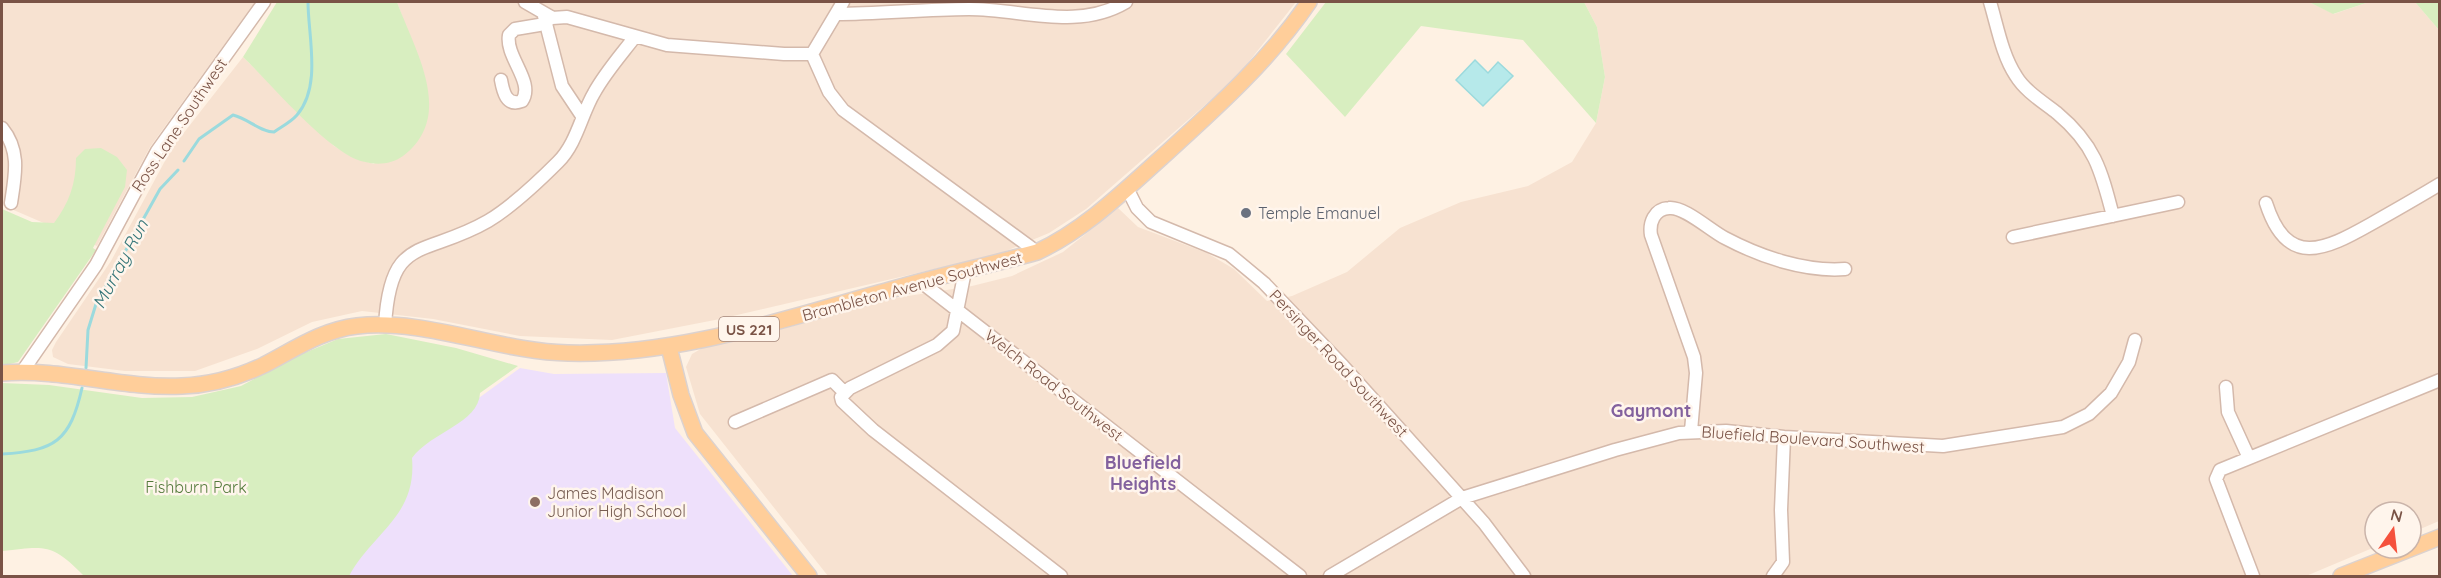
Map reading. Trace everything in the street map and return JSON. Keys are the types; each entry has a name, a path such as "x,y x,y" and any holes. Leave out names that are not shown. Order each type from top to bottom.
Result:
{"main road":[{"name":"Brambleton Avenue Southwest","path":"2,373 22,372 72,376 162,386 202,384 246,373 330,332 358,326 385,326 549,352 603,352 669,347 804,315 1037,252 1077,230 1241,85 1273,50 1309,2"},
{"path":"669,347 681,395 696,433 809,576"},
{"path":"2341,576 2439,537"}],"street":[{"name":"Ross Lane Southwest","path":"22,372 96,265 157,151 264,2"},
{"path":"525,2 547,18 562,86 582,116"},
{"path":"812,54 843,2"},
{"path":"836,14 971,9 1062,18 1103,12 1126,2"},
{"path":"1990,2 2012,69 2023,84 2075,128 2090,146 2104,179 2113,216"},
{"path":"501,80 505,96 518,103 522,101 526,91 509,48 509,35 515,29 547,18 579,20 634,38 667,45 812,54"},
{"path":"385,326 388,291 399,264 412,254 473,229 498,214 559,161 572,144 582,116 609,70 634,38"},
{"path":"812,54 829,92 843,110 1037,252"},
{"path":"2,128 10,141 16,162 11,203"},
{"path":"2266,203 2279,233 2295,244 2313,248 2337,243 2439,184"},
{"name":"Persinger Road Southwest","path":"1127,188 1137,208 1151,222 1229,254 1264,283 1462,498 1524,576"},
{"path":"2013,237 2178,202"},
{"path":"1691,431 1696,373 1694,357 1651,235 1652,221 1661,210 1676,208 1724,238 1773,257 1817,268 1845,269"},
{"path":"844,392 937,345 953,332 965,271"},
{"name":"Welch Road Southwest","path":"921,282 1300,576"},
{"name":"Bluefield Boulevard Southwest","path":"1330,576 1462,498 1615,450 1691,431 1726,431 1784,437 1943,446 2063,427 2089,414 2111,393 2129,362 2135,340"},
{"path":"2253,576 2216,480 2220,470 2439,380"},
{"path":"735,422 832,381 844,392"},
{"path":"2226,387 2228,412 2249,458"},
{"path":"844,392 842,401 906,455 1061,576"},
{"path":"1773,576 1783,562 1781,510 1784,437"}],"shaded area":[{"path":"2,2 255,2 150,147 97,246 2,205"},
{"path":"397,2 1296,2 1236,78 1086,209 1049,233 999,254 720,319 612,340 520,336 433,319 362,311 312,322 257,349 195,371 125,371 68,364 53,357 52,350 56,342 111,261 172,148 243,57 334,146 354,158 374,164 426,82"},
{"path":"1584,2 2309,2 2334,14 2369,2 2415,2 2439,30 2439,521 2423,528 2423,500 2363,500 2363,552 2306,576 828,576 700,414 686,367 692,354 706,346 786,328 889,299 972,286 1012,276 1063,252 1118,208 1138,227 1207,253 1234,269 1267,301 1292,296 1347,272 1400,228 1461,202 1528,186 1572,162 1596,123 1605,77 1597,27"},
{"name":"James Madison Junior High School","path":"520,368 554,374 666,373 675,428 793,576 234,576"}],"green space":[{"path":"277,2 397,2 421,62 427,82 429,103 427,122 419,140 403,156 391,162 377,164 351,157 323,137 243,57"},
{"path":"1326,2 1584,2 1597,27 1605,77 1596,123 1523,40 1421,26 1345,117 1286,54"},
{"path":"2309,2 2369,2 2333,14"},
{"path":"2415,2 2439,2 2439,30"},
{"path":"101,148 117,157 127,170 125,187 93,248 96,250 18,362 2,366 2,209 32,222 54,223 71,193 76,158 85,149"},
{"name":"Fishburn Park","path":"386,334 456,348 518,366 480,393 478,403 463,420 430,441 412,458 412,478 408,495 401,509 359,560 349,576 84,576 64,557 48,549 29,548 2,551 2,383 49,385 142,398 192,397 241,386 297,356 338,339"}],"water":[{"path":"1475,60 1488,73 1498,62 1513,76 1483,106 1456,80"}],"waterway":[{"name":"Murray Run","path":"184,161 199,139 233,115 274,132 297,115 305,103 311,75 308,2"},
{"name":"Murray Run","path":"86,368 88,330 96,304 160,189 178,170"},
{"name":"Murray Run","path":"2,454 35,450 57,440 72,420 82,388"}],"place":[{"name":"Temple Emanuel","path":"1246,213"},
{"name":"James Madison Junior High School","path":"535,502"}],"district":[{"name":"Gaymont","path":"1651,410"},
{"name":"Bluefield Heights","path":"1143,472"}]}
